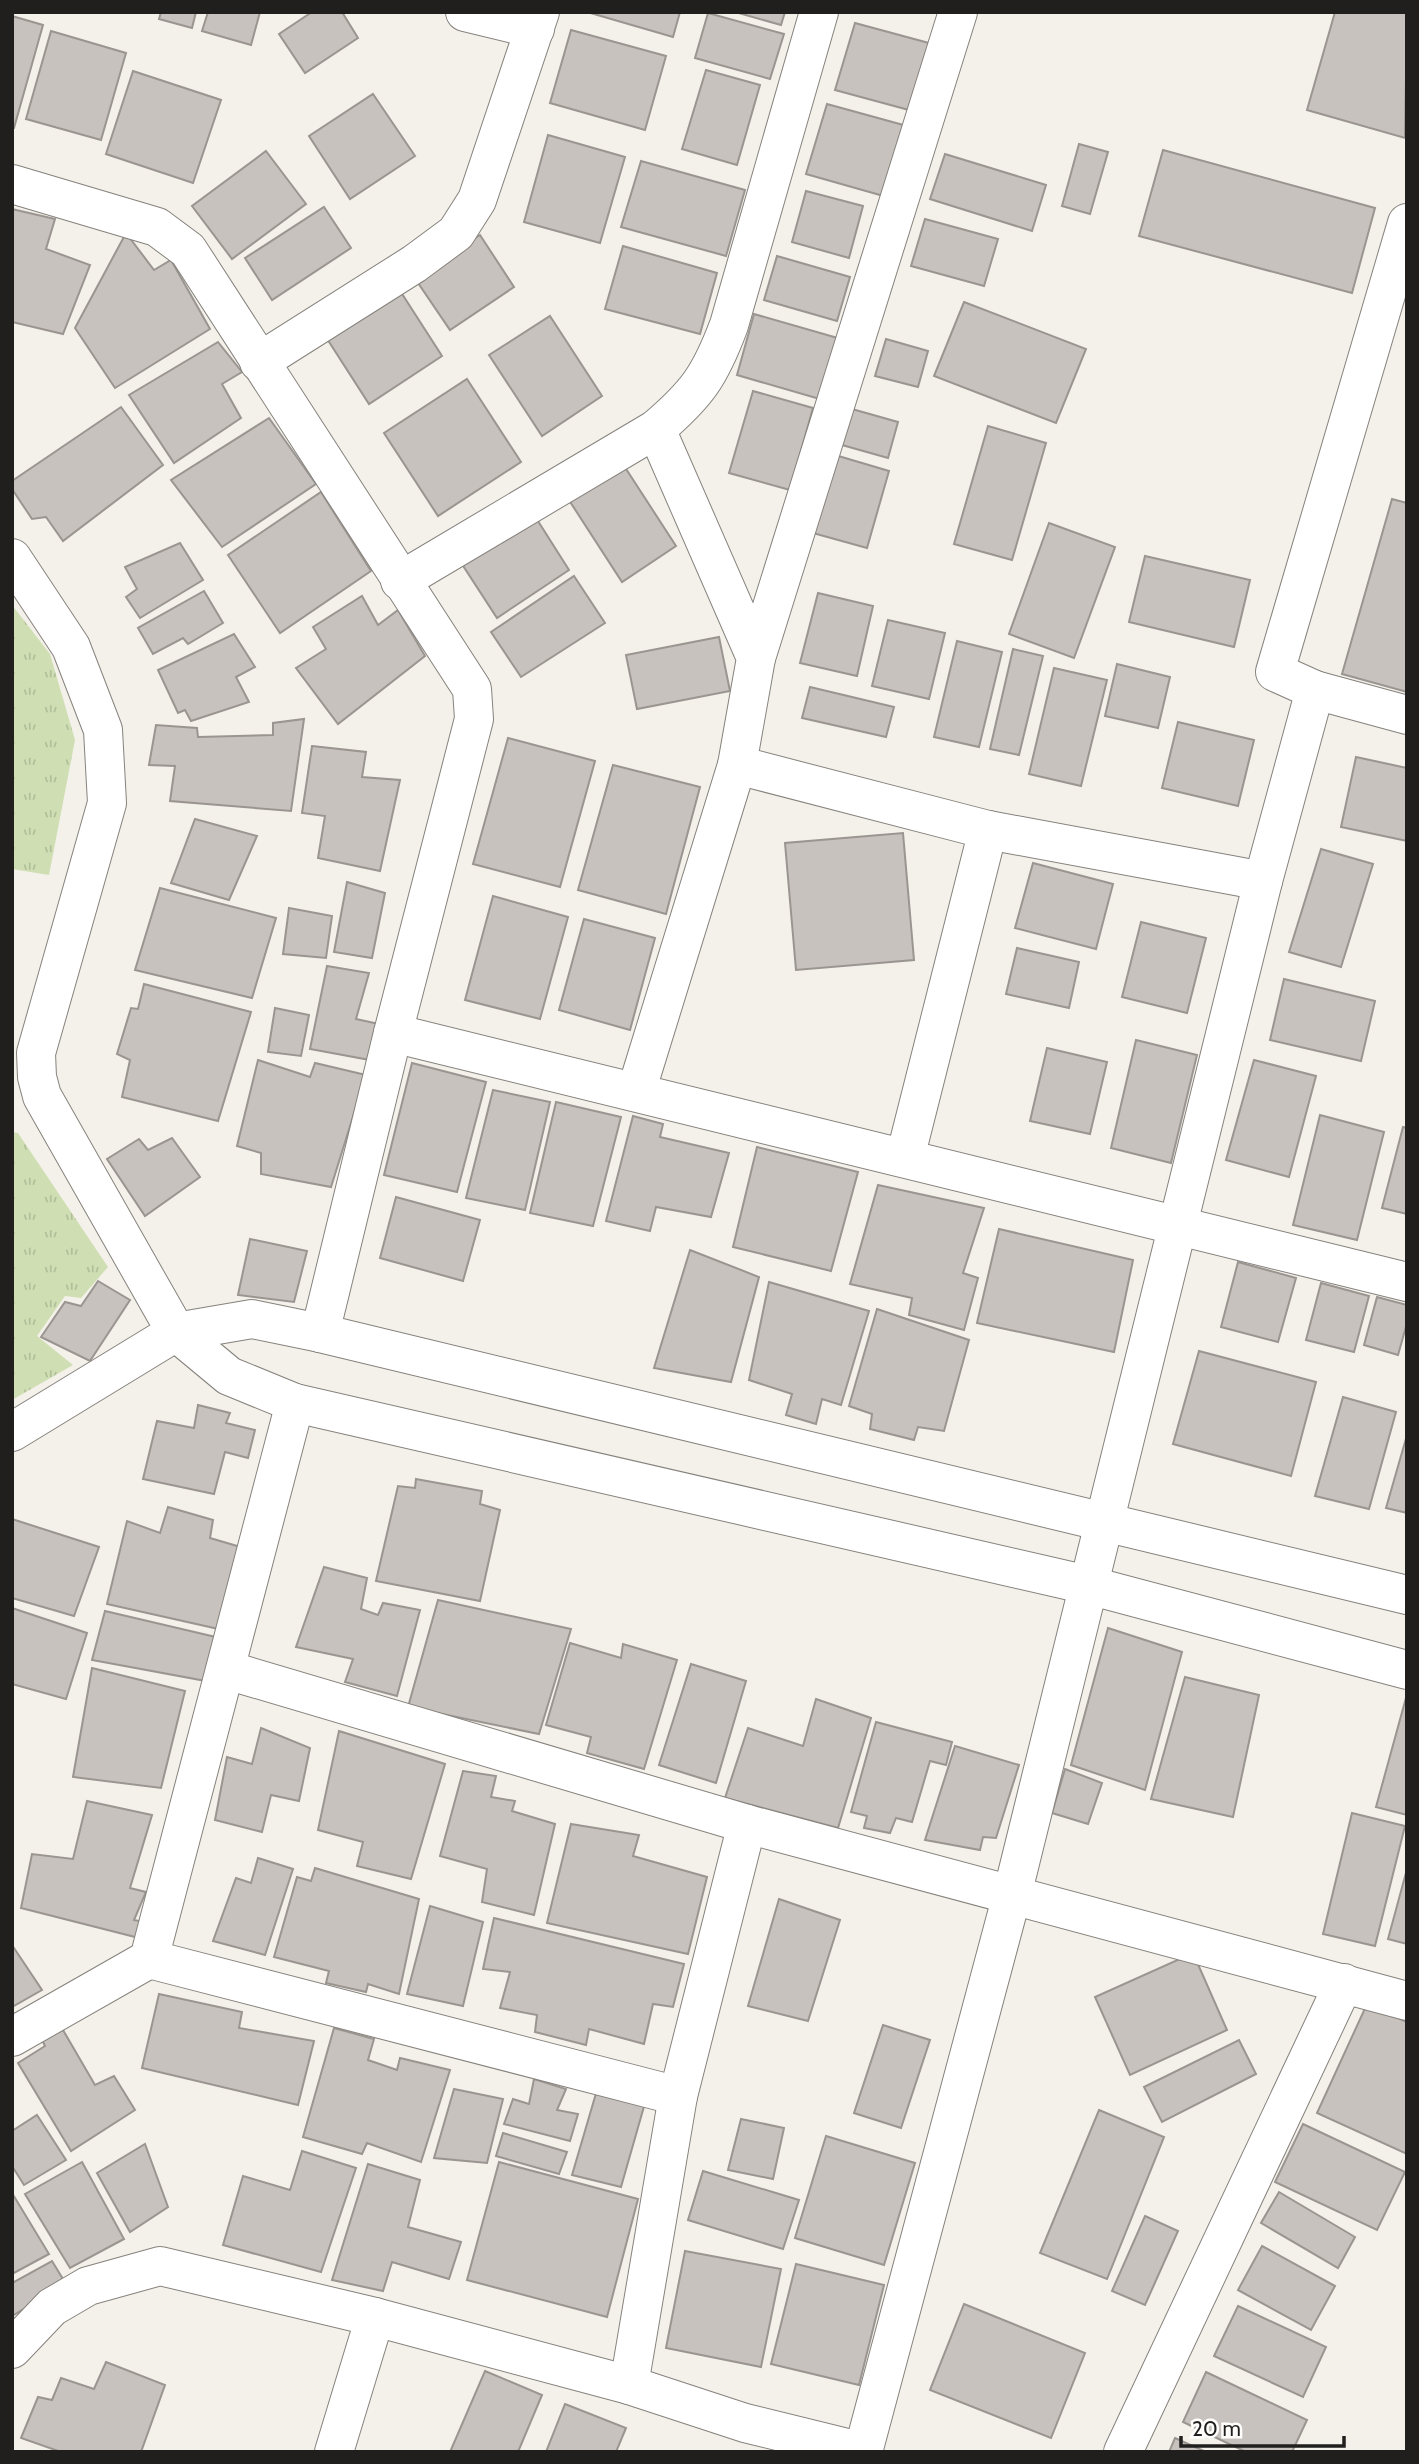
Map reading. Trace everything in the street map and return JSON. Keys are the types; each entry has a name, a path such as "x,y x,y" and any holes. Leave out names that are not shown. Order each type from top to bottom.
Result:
{"street":[{"path":"259,362 414,264 456,233 477,201 538,20 466,12"},
{"path":"400,581 656,429 692,398 715,363 819,12"},
{"path":"636,1092 737,765 756,658 958,12"},
{"path":"12,184 157,227 188,250 472,689 474,719 393,1033 320,1333"},
{"path":"1407,223 1275,672 1315,690 1407,715"},
{"path":"656,429 756,658"},
{"path":"12,558 71,647 103,730 107,803 36,1054 37,1077 27,1100 176,1332 229,1376 295,1403 1088,1585 1407,1670"},
{"path":"12,2350 52,2307 88,2286 160,2266 375,2317 629,2385 739,2438 863,2452 1012,1895 1263,881 1315,690"},
{"path":"737,765 988,830 1263,881"},
{"path":"905,1158 988,830"},
{"path":"393,1033 1407,1282"},
{"path":"12,1432 176,1332 252,1319 320,1333 1407,1595"},
{"path":"149,1959 295,1403"},
{"path":"227,1670 747,1824 1407,2001"},
{"path":"629,2385 678,2096 747,1824"},
{"path":"12,2036 149,1959 678,2096"},
{"path":"1123,2452 1344,1983"},
{"path":"334,2452 375,2317"}],"green space":[{"path":"12,605 50,654 75,740 49,875 12,869"},
{"path":"12,1132 18,1133 108,1267 81,1298 65,1296 37,1336 73,1365 12,1400"}],"building":[{"path":"161,12 196,12 192,28 159,19"},
{"path":"208,12 260,12 251,45 202,31"},
{"path":"312,12 342,12 358,38 305,73 279,34"},
{"path":"587,12 680,12 673,37"},
{"path":"735,12 785,12 781,25"},
{"path":"1335,12 1407,12 1405,138 1307,110"},
{"path":"708,13 784,34 770,79 695,58"},
{"path":"12,16 43,25 14,128 12,128"},
{"path":"855,23 940,46 920,113 835,90"},
{"path":"571,30 666,56 645,130 550,103"},
{"path":"51,31 126,53 101,140 26,119"},
{"path":"706,70 760,85 737,165 682,149"},
{"path":"133,71 221,100 193,183 106,154"},
{"path":"373,94 415,156 350,199 309,136"},
{"path":"827,104 907,126 887,197 806,174"},
{"path":"548,135 625,157 600,243 524,222"},
{"path":"1079,144 1108,152 1090,214 1062,206"},
{"path":"1163,150 1375,208 1352,293 1139,236"},
{"path":"266,151 306,204 232,259 192,206"},
{"path":"945,154 1046,185 1032,231 930,199"},
{"path":"641,161 745,190 726,256 621,227"},
{"path":"806,191 863,206 849,258 792,242"},
{"path":"324,207 351,248 272,300 245,258"},
{"path":"12,209 55,219 46,249 90,265 63,334 12,322"},
{"path":"925,219 998,239 984,286 911,266"},
{"path":"126,233 154,270 171,260 210,329 115,388 75,328"},
{"path":"480,235 514,287 450,330 414,277"},
{"path":"623,246 717,273 700,334 605,309"},
{"path":"777,256 850,277 837,321 764,300"},
{"path":"397,286 442,356 369,404 324,334"},
{"path":"964,302 1086,349 1056,423 934,376"},
{"path":"754,314 848,341 830,402 737,375"},
{"path":"550,316 602,396 542,436 489,355"},
{"path":"886,339 928,351 918,387 875,376"},
{"path":"218,342 242,372 222,384 241,418 174,463 129,395"},
{"path":"467,379 521,462 438,516 384,433"},
{"path":"753,391 813,408 790,490 729,473"},
{"path":"121,407 163,465 63,541 46,517 32,519 12,489 12,481"},
{"path":"852,409 898,422 888,458 842,445"},
{"path":"269,418 316,484 222,547 171,480"},
{"path":"988,426 1046,443 1012,560 954,544"},
{"path":"835,455 889,471 867,548 813,533"},
{"path":"619,458 676,546 622,582 565,494"},
{"path":"321,492 371,571 280,633 228,555"},
{"path":"1392,499 1407,503 1407,692 1342,674"},
{"path":"531,510 569,570 497,618 458,558"},
{"path":"1049,523 1115,547 1074,658 1009,634"},
{"path":"180,543 203,580 140,618 126,597 137,589 125,567"},
{"path":"1145,556 1250,580 1234,647 1129,622"},
{"path":"574,576 605,623 521,677 491,632"},
{"path":"204,591 223,623 188,644 183,638 153,654 138,628"},
{"path":"818,593 873,606 857,676 800,663"},
{"path":"362,596 378,625 398,610 425,656 338,724 296,668 326,649 313,627"},
{"path":"888,620 945,633 929,699 872,686"},
{"path":"234,634 255,667 236,677 249,702 191,721 185,710 178,713 158,670"},
{"path":"719,637 730,691 637,709 626,655"},
{"path":"957,641 1002,652 979,747 934,737"},
{"path":"1013,649 1043,656 1019,755 990,749"},
{"path":"1117,664 1170,677 1158,728 1105,716"},
{"path":"1054,668 1107,680 1081,786 1029,774"},
{"path":"810,687 894,707 886,737 802,718"},
{"path":"304,719 291,811 170,801 175,766 149,765 156,725 197,728 198,737 273,735 273,723"},
{"path":"1178,722 1254,740 1238,806 1162,788"},
{"path":"508,738 595,761 560,887 473,864"},
{"path":"312,746 366,752 362,777 400,780 380,871 318,858 325,816 302,813"},
{"path":"1356,757 1407,768 1407,841 1341,827"},
{"path":"613,765 700,787 666,914 578,890"},
{"path":"195,819 257,836 229,900 171,883"},
{"path":"903,833 914,960 796,970 785,843"},
{"path":"1321,849 1373,864 1341,967 1289,952"},
{"path":"1033,863 1113,884 1096,949 1015,928"},
{"path":"347,882 385,893 372,958 334,952"},
{"path":"160,888 276,918 252,998 135,970"},
{"path":"493,896 568,917 540,1019 465,1000"},
{"path":"289,908 332,916 326,958 283,954"},
{"path":"584,919 655,938 630,1030 559,1010"},
{"path":"1141,922 1206,938 1187,1013 1122,997"},
{"path":"1017,948 1079,962 1069,1008 1006,994"},
{"path":"327,966 369,973 356,1019 379,1024 370,1060 310,1049"},
{"path":"1284,979 1375,1001 1361,1061 1270,1040"},
{"path":"144,984 251,1012 218,1121 122,1097 130,1060 117,1054 131,1008 138,1009"},
{"path":"275,1008 309,1015 301,1056 268,1052"},
{"path":"1136,1040 1197,1055 1171,1163 1111,1148"},
{"path":"1047,1048 1107,1062 1090,1134 1030,1121"},
{"path":"258,1060 310,1077 315,1063 366,1075 331,1187 261,1174 261,1153 237,1146"},
{"path":"1254,1060 1316,1076 1289,1177 1226,1160"},
{"path":"412,1063 486,1082 457,1192 384,1175"},
{"path":"493,1090 550,1102 525,1210 466,1198"},
{"path":"556,1102 621,1117 593,1226 530,1213"},
{"path":"1320,1115 1384,1132 1357,1240 1293,1225"},
{"path":"633,1116 663,1124 660,1137 729,1153 711,1217 656,1207 650,1231 606,1221"},
{"path":"1403,1127 1407,1128 1407,1214 1382,1208"},
{"path":"172,1138 200,1177 145,1216 107,1159 139,1139 148,1150"},
{"path":"757,1147 858,1172 831,1271 733,1247"},
{"path":"878,1185 984,1208 963,1273 978,1278 964,1330 909,1315 912,1298 850,1284"},
{"path":"396,1197 480,1220 463,1281 380,1258"},
{"path":"999,1229 1133,1260 1114,1352 977,1323"},
{"path":"250,1239 307,1251 294,1302 238,1295"},
{"path":"690,1250 759,1277 731,1382 654,1368"},
{"path":"1238,1262 1296,1278 1278,1342 1221,1327"},
{"path":"98,1281 130,1300 90,1361 41,1337 65,1302 81,1306"},
{"path":"769,1282 869,1311 841,1405 822,1399 816,1424 786,1415 792,1394 749,1380"},
{"path":"1321,1283 1369,1296 1354,1352 1306,1340"},
{"path":"1377,1297 1407,1305 1407,1323 1398,1355 1364,1345"},
{"path":"877,1309 969,1340 944,1431 918,1427 914,1440 870,1429 872,1414 849,1406"},
{"path":"1199,1351 1316,1382 1291,1476 1173,1444"},
{"path":"1343,1397 1396,1412 1369,1509 1315,1496"},
{"path":"198,1405 230,1413 226,1423 255,1430 248,1458 225,1452 214,1494 143,1479 157,1421 194,1428"},
{"path":"1407,1435 1407,1513 1386,1508"},
{"path":"416,1479 482,1491 480,1504 500,1510 480,1601 376,1581 398,1486 415,1488"},
{"path":"168,1507 213,1520 210,1538 244,1548 223,1630 107,1604 127,1521 160,1533"},
{"path":"12,1519 99,1547 74,1616 12,1598"},
{"path":"324,1567 367,1578 361,1609 378,1615 383,1603 420,1610 397,1696 345,1682 353,1659 296,1647"},
{"path":"438,1600 571,1629 539,1734 408,1707"},
{"path":"12,1608 87,1633 66,1699 12,1684"},
{"path":"105,1611 220,1638 206,1681 92,1660"},
{"path":"1108,1628 1182,1652 1145,1790 1071,1765"},
{"path":"570,1643 621,1658 623,1644 677,1660 644,1769 587,1753 591,1737 546,1725"},
{"path":"691,1664 746,1681 716,1783 659,1765"},
{"path":"92,1668 185,1691 161,1788 73,1777"},
{"path":"1185,1677 1259,1695 1233,1817 1151,1799"},
{"path":"1407,1694 1407,1815 1376,1807"},
{"path":"816,1699 871,1718 838,1828 725,1798 748,1728 803,1746"},
{"path":"876,1722 952,1742 946,1765 930,1761 912,1822 896,1818 890,1833 864,1828 867,1816 851,1812"},
{"path":"261,1728 310,1748 299,1801 271,1795 262,1832 215,1820 227,1757 252,1764"},
{"path":"339,1731 445,1764 411,1879 357,1866 363,1842 318,1830"},
{"path":"955,1746 1019,1765 996,1838 983,1837 980,1850 925,1840"},
{"path":"1065,1769 1102,1783 1088,1824 1052,1813"},
{"path":"463,1771 496,1776 491,1797 515,1801 512,1811 555,1824 534,1915 482,1902 487,1869 440,1856"},
{"path":"87,1801 152,1815 130,1888 146,1892 134,1920 144,1922 139,1938 21,1908 32,1854 73,1859"},
{"path":"1352,1813 1405,1826 1375,1946 1323,1934"},
{"path":"571,1824 639,1835 633,1856 707,1877 688,1954 547,1923"},
{"path":"258,1858 293,1869 265,1955 213,1941 236,1878 251,1883"},
{"path":"315,1868 419,1899 399,1994 368,1984 366,1992 326,1983 329,1971 274,1957 297,1877 311,1881"},
{"path":"1407,1869 1407,1944 1388,1939"},
{"path":"779,1899 840,1920 808,2021 748,2006"},
{"path":"430,1906 483,1922 463,2006 407,1994"},
{"path":"494,1918 684,1964 673,2007 653,2004 644,2044 589,2029 586,2045 535,2032 537,2015 500,2008 510,1972 483,1969"},
{"path":"12,1945 42,1990 12,2007"},
{"path":"1193,1953 1227,2030 1130,2075 1095,1997"},
{"path":"159,1994 242,2012 239,2028 314,2041 298,2105 142,2068"},
{"path":"1367,2004 1407,2022 1407,2154 1317,2113"},
{"path":"883,2025 930,2040 901,2128 854,2113"},
{"path":"334,2028 374,2039 368,2060 397,2070 400,2058 450,2070 421,2162 367,2143 362,2154 303,2137"},
{"path":"63,2030 95,2085 114,2076 135,2110 71,2151 18,2063 45,2046 42,2040"},
{"path":"1239,2040 1256,2074 1162,2122 1144,2087"},
{"path":"534,2079 566,2089 557,2110 578,2114 570,2141 504,2124 513,2099 529,2104"},
{"path":"454,2089 503,2099 487,2163 434,2158"},
{"path":"597,2090 645,2103 621,2187 572,2175"},
{"path":"1099,2110 1164,2137 1107,2279 1040,2253"},
{"path":"37,2115 66,2160 24,2185 12,2166 12,2131"},
{"path":"741,2119 784,2128 773,2179 728,2170"},
{"path":"1303,2124 1405,2172 1377,2230 1275,2182"},
{"path":"503,2133 567,2152 559,2174 496,2156"},
{"path":"826,2136 915,2163 884,2265 795,2238"},
{"path":"145,2144 168,2207 130,2232 97,2173"},
{"path":"302,2151 356,2168 321,2272 223,2245 243,2176 290,2190"},
{"path":"82,2162 124,2239 70,2268 25,2194"},
{"path":"499,2162 638,2199 607,2317 467,2280"},
{"path":"368,2164 420,2180 408,2227 461,2242 449,2279 392,2262 383,2291 332,2280"},
{"path":"703,2171 799,2200 783,2249 688,2220"},
{"path":"1279,2192 1355,2237 1338,2268 1261,2223"},
{"path":"12,2193 49,2254 12,2274"},
{"path":"1145,2216 1178,2231 1145,2305 1112,2291"},
{"path":"1262,2246 1335,2286 1311,2330 1238,2290"},
{"path":"685,2251 781,2269 761,2367 666,2348"},
{"path":"52,2261 66,2284 12,2316 12,2283"},
{"path":"796,2264 884,2285 859,2385 771,2364"},
{"path":"964,2304 1085,2353 1051,2438 930,2390"},
{"path":"1238,2306 1326,2347 1303,2397 1214,2356"},
{"path":"106,2362 165,2385 141,2452 61,2452 21,2438 38,2397 52,2400 61,2378 94,2389"},
{"path":"485,2371 542,2395 518,2452 450,2452"},
{"path":"1206,2372 1307,2420 1292,2452 1246,2452 1183,2422"},
{"path":"565,2404 626,2428 616,2452 546,2452"},
{"path":"1175,2438 1206,2452 1169,2452"}]}
